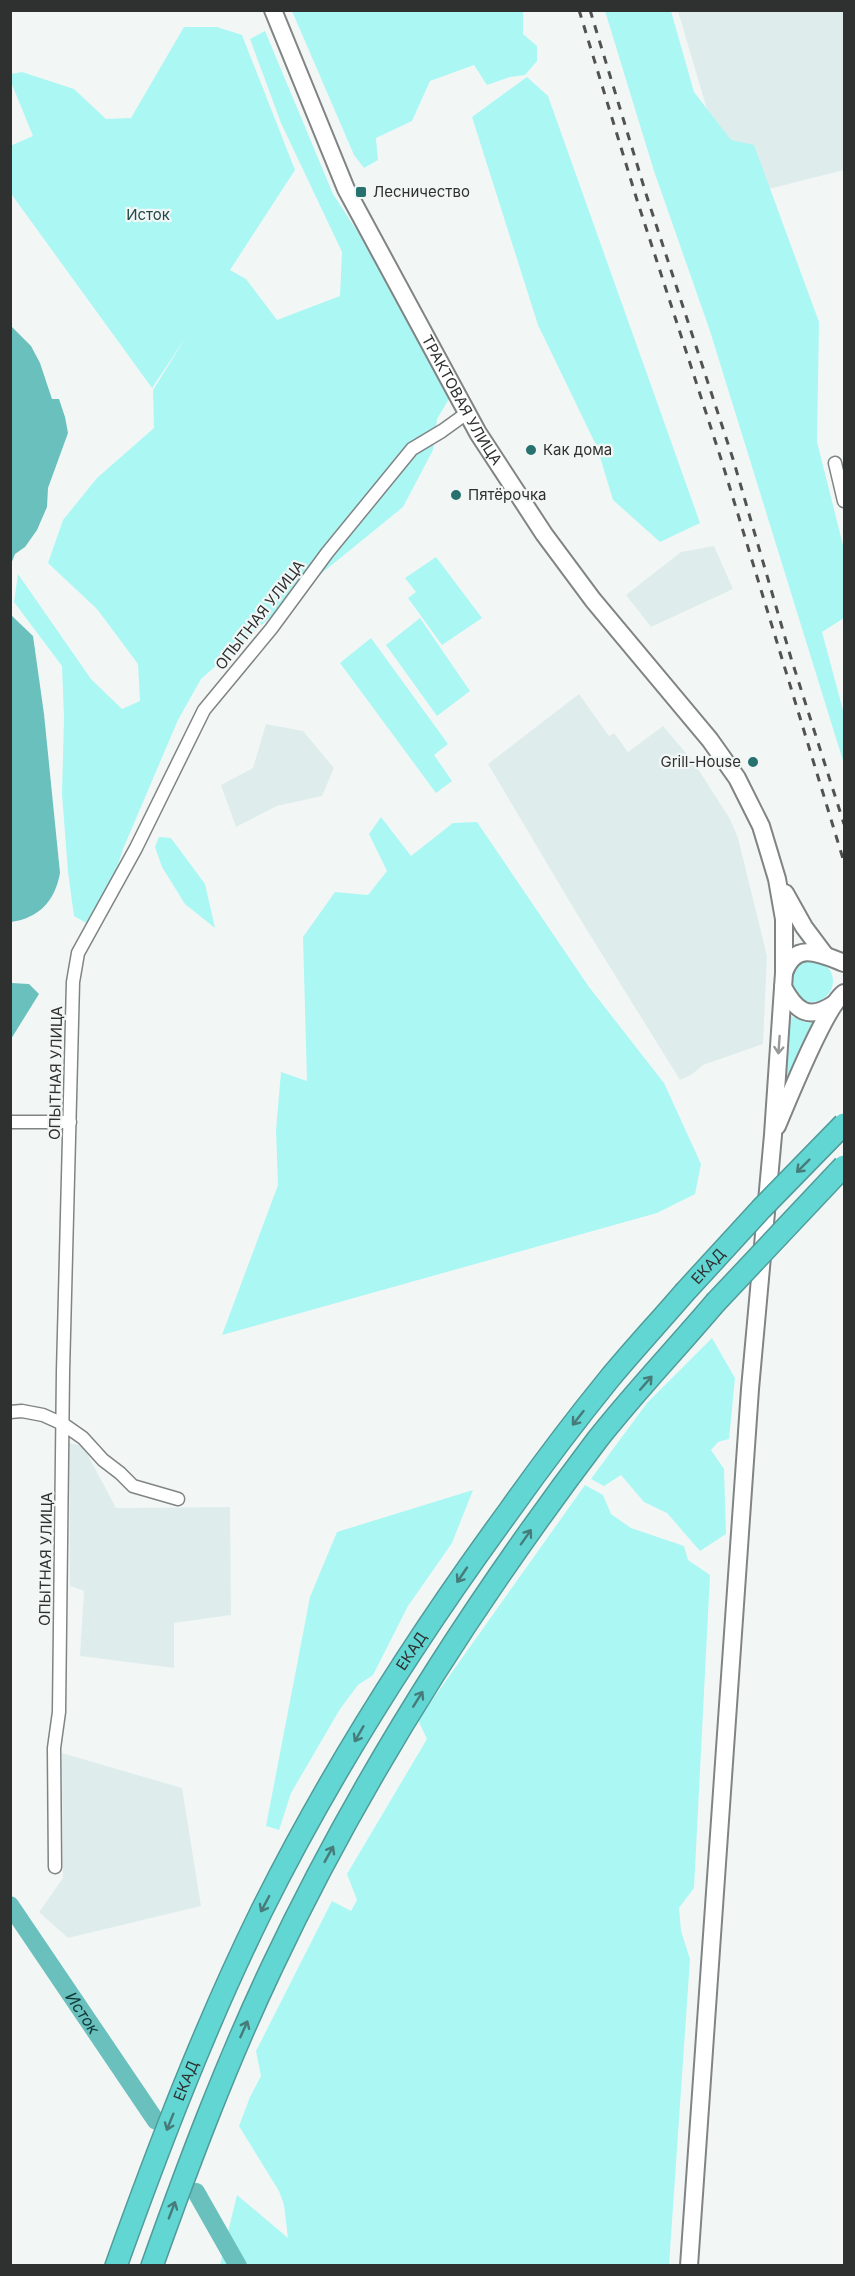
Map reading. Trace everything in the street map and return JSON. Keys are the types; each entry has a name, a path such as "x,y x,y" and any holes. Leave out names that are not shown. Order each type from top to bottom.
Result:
{"highway":[{"name":"ЕКАД","path":"116,2265 147,2181 224,1992 261,1911 333,1777 389,1683 468,1566 609,1379 753,1217 844,1124"},
{"name":"ЕКАД","path":"152,2265 216,2097 272,1968 325,1861 377,1767 461,1631 540,1517 600,1438 715,1303 844,1166"}],"main road":[{"name":"ТРАКТОВАЯ УЛИЦА","path":"273,10 346,189 467,413 498,466 548,541 619,635 710,740 737,778 761,826 777,879"},
{"path":"773,1135 800,1073 840,997 843,985 842,975 833,959 804,927 777,879"},
{"path":"689,2265 750,1399 784,980 784,919 777,879"},
{"path":"833,959 808,952 801,953 792,958 784,980 792,1004 800,1010 810,1013 825,1010 840,997"}],"street":[{"name":"ОПЫТНАЯ УЛИЦА","path":"55,1867 54,1748 58,1712 73,982 78,953 136,848 204,710 271,629 327,553 412,449 467,413"},
{"path":"835,463 844,501"},
{"path":"10,1122 70,1122"},
{"path":"10,1412 43,1415 63,1424 82,1438 133,1486 178,1499"}],"shaded area":[{"path":"678,11 844,11 844,170 733,198"},
{"path":"11,326 31,346 40,363 52,399 59,399 68,433 48,488 47,507 37,530 25,547 15,554 11,564"},
{"path":"714,546 733,589 651,627 626,595 681,552"},
{"path":"11,615 33,636 44,714 60,873 54,892 44,906 30,917 11,922"},
{"path":"579,694 609,736 614,733 628,752 663,726 693,761 730,819 738,838 767,956 763,1044 703,1065 691,1075 680,1080 577,914 488,764"},
{"path":"266,724 303,731 334,768 322,796 277,806 236,827 221,785 253,768"},
{"path":"11,983 29,984 39,994 11,1039"},
{"path":"69,1443 83,1446 116,1508 230,1507 231,1615 174,1623 174,1668 80,1656 84,1591 70,1586"},
{"path":"62,1753 182,1788 201,1906 68,1938 39,1912 63,1878"}],"green space":[{"path":"292,11 523,11 523,34 537,46 537,61 525,75 510,77 487,85 474,65 430,81 412,121 376,138 378,160 364,168 354,155"},
{"path":"605,11 671,11 694,92 731,140 754,145 819,322 817,442 844,549 844,618 822,632 844,714 844,764 710,331 654,171"},
{"path":"184,27 217,27 242,35 295,170 230,270 246,279 277,320 340,296 342,252 281,123 250,39 265,31 333,194 397,299 449,399 437,419 433,450 403,507 301,590 201,679 178,720 123,849 111,886 88,924 74,916 68,872 62,794 64,718 62,666 14,602 18,574 91,679 122,709 140,701 138,664 97,609 48,563 63,520 97,478 154,428 153,390 186,337 152,388 12,195 10,146 33,136 11,82 11,74 22,72 74,89 106,119 131,118"},
{"path":"527,77 548,96 700,523 660,542 613,500 597,447 538,325 472,117"},
{"path":"436,557 482,618 442,645 408,598 416,592 405,578"},
{"path":"420,618 470,691 437,716 386,645"},
{"path":"371,638 448,744 434,755 452,781 436,793 340,663"},
{"path":"381,817 411,856 453,823 477,822 589,987 664,1083 701,1164 695,1194 657,1213 222,1335 278,1185 276,1130 281,1072 307,1081 303,937 335,892 368,895 387,871 369,834"},
{"path":"159,837 171,838 205,884 215,928 185,904 162,867 155,847"},
{"path":"812,960 820,961 827,966 832,973 832,989 827,996 820,1001 812,1002 804,1001 797,996 792,989 791,981 792,973 797,966 804,961"},
{"path":"788,1015 805,1022 818,1023 781,1100"},
{"path":"712,1338 735,1378 729,1439 718,1442 711,1450 724,1469 726,1534 700,1551 667,1513 644,1502 621,1475 604,1486 591,1479 647,1403"},
{"path":"585,1485 603,1495 611,1514 631,1528 684,1546 688,1560 710,1575 694,1888 679,1908 681,1931 690,1959 669,2265 220,2265 237,2195 288,2238 284,2205 279,2191 239,2126 261,2076 256,2051 332,1901 351,1911 357,1900 347,1874 427,1739 418,1720"},
{"path":"473,1490 452,1543 408,1606 373,1675 358,1685 340,1709 291,1793 279,1830 266,1826 310,1597 337,1532"}],"waterway":[{"name":"Исток","path":"10,1905 156,2121"},
{"name":"Исток","path":"196,2192 238,2266"}],"railway":[{"path":"579,10 637,200 722,462 844,862"},
{"path":"590,10 647,197 733,459 791,658 844,824"}],"place":[{"name":"Лесничество","path":"361,192"},
{"name":"Как дома","path":"531,450"},
{"name":"Пятёрочка","path":"456,495"},
{"name":"Grill-House","path":"753,762"}]}
